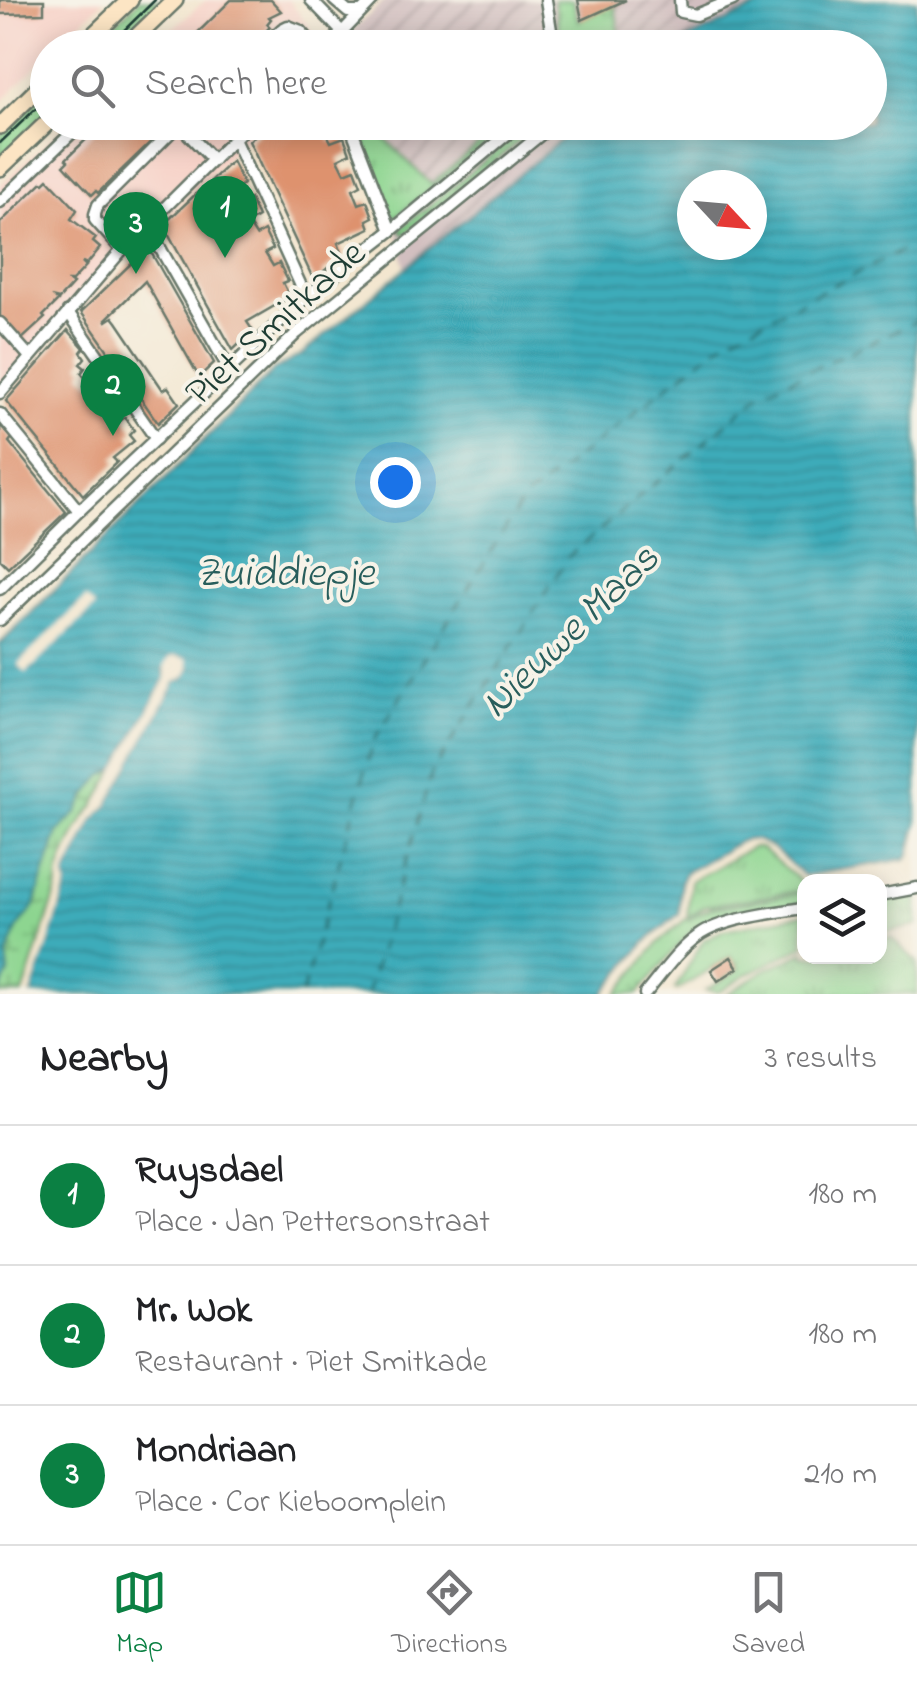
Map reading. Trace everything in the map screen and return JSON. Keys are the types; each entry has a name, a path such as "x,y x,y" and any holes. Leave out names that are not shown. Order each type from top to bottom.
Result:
{"main road":[{"path":"99,30 130,0"},
{"path":"144,30 175,0"},
{"path":"0,126 30,97"},
{"path":"0,168 30,139"}],"street":[{"path":"310,0 340,30"},
{"path":"334,0 348,12 360,12"},
{"path":"344,30 372,0"},
{"path":"546,0 551,30"},
{"path":"680,0 681,12 696,15 733,0"},
{"path":"0,202 64,140"},
{"path":"122,250 96,220 98,205 162,140"},
{"path":"195,140 213,160"},
{"path":"0,393 122,250 233,140"},
{"path":"234,140 306,297"},
{"path":"356,140 391,231"},
{"name":"Piet Smitkade","path":"0,589 306,297 500,140"},
{"name":"Piet Smitkade","path":"0,620 297,333 534,140"},
{"path":"147,226 229,369"},
{"path":"68,312 156,438"},
{"path":"0,324 28,356"},
{"path":"0,414 78,511"},
{"path":"887,893 917,888"},
{"path":"645,994 703,932 797,909"}],"shaded area":[{"path":"0,0 104,0 73,30 30,30 30,73 0,103"},
{"path":"206,0 289,0 311,30 171,30"},
{"path":"385,0 829,0 764,30 353,30"},
{"path":"49,140 245,140 81,306 0,400 0,185"},
{"path":"362,140 593,140 411,290 394,220"}],"green space":[{"path":"139,0 162,0 130,30 108,30"},
{"path":"554,0 573,0 578,21 615,5 619,30 559,30"},
{"path":"30,106 30,131 0,160 0,135"},
{"path":"363,140 386,140 431,184 484,140 492,140 396,217 390,215"},
{"path":"510,140 521,140 404,235 400,229"},
{"path":"156,697 70,845 23,994 0,994 0,891"},
{"path":"753,847 761,848 797,878 797,891 705,906 689,920 711,908 797,894 797,904 731,917 725,914 698,925 638,994 617,994 659,942 687,918 691,881"},
{"path":"917,897 917,926 887,932 887,900"},
{"path":"797,915 797,949 719,992 706,990 740,969 731,956 675,989 704,939 724,930"},
{"path":"887,937 917,962 917,994 727,994 797,955 797,964 887,964"}],"water":[{"path":"773,0 917,0 917,822 910,854 906,859 802,874 767,844 750,839 741,841 685,873 679,914 646,942 603,994 31,994 67,885 65,876 93,819 106,807 175,682 185,677 189,667 176,656 164,670 166,679 116,769 102,776 77,813 58,832 34,907 17,929 7,956 9,973 0,991 0,644 275,369 302,354 560,140 887,140 887,30 709,30"}],"pier":[{"path":"86,598 95,607 26,673 18,664"},
{"path":"176,656 187,659 188,672 175,682 106,807 93,819 65,876 67,885 49,942 31,994 26,994 62,884 60,874 89,817 118,774 112,777 166,679 165,665"}],"building":[{"path":"0,0 44,0 44,13 0,14"},
{"path":"231,0 271,0 281,11 269,17 267,30 200,30"},
{"path":"578,0 626,0 582,20"},
{"path":"86,140 153,140 92,195 64,165"},
{"path":"345,140 350,153 338,159 345,173 355,169 361,185 353,189 359,204 367,201 373,217 367,220 370,228 338,243 343,255 315,283 249,141"},
{"path":"232,161 243,184 232,193 239,205 250,199 258,217 248,223 256,236 264,231 273,249 265,253 273,266 279,263 288,281 283,283 290,297 247,322 253,331 233,350 163,225 200,190 202,193 214,183 212,180"},
{"path":"48,179 77,210 71,219 96,238 93,242 100,248 87,264 82,262 86,266 69,281 73,284 59,299 55,298 58,301 45,318 20,341 0,317 0,223"},
{"path":"148,247 214,363 199,377 145,281 106,319 113,317 163,390 168,387 179,403 158,423 81,312"},
{"path":"68,330 84,348 81,352 85,358 80,364 85,368 81,373 90,383 98,377 107,391 99,397 104,403 111,397 121,410 114,416 119,422 125,417 134,430 129,435 134,441 113,458 117,462 83,495 6,401"},
{"path":"0,425 12,438 9,442 66,512 8,567 0,559"},
{"path":"731,957 738,968 718,981 711,970"}],"ferry route":[{"path":"302,994 374,740 523,500 729,338 903,250 917,248"},
{"path":"367,994 432,772 569,556 765,391 917,321"}],"tram line":[{"path":"124,30 155,0"},
{"path":"0,143 30,114"}],"place":[{"name":"Ruysdael","path":"225,258"},
{"name":"Mondriaan","path":"136,274"},
{"name":"Mr. Wok","path":"113,436"}],"water label":[{"name":"Zuiddiepje","path":"285,570"},
{"name":"Nieuwe Maas","path":"568,629"}]}
